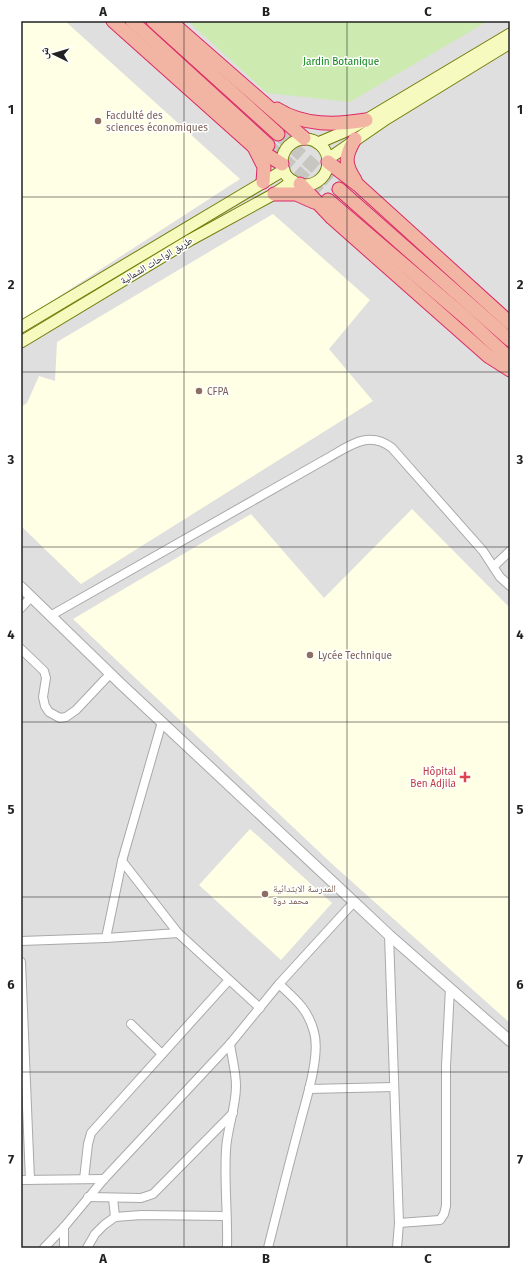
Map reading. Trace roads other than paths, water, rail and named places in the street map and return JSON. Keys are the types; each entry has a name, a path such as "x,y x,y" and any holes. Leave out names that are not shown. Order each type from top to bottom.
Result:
{"highway":[{"path":"113,21 254,147 283,167"},
{"path":"132,21 268,145"},
{"path":"153,21 278,134"},
{"path":"170,21 304,138"},
{"path":"261,101 307,121 326,124 345,124 366,120"},
{"path":"355,139 347,152 347,158 349,170 358,185"},
{"path":"254,147 264,167 263,182"},
{"path":"328,160 358,185 510,323"},
{"path":"297,183 324,202 466,318 510,359"},
{"path":"339,189 510,340"},
{"path":"274,194 296,194 324,202 332,218 488,356 510,370"}],"main road":[{"path":"318,143 346,131 366,120 510,34"},
{"path":"328,160 355,139 510,43"},
{"path":"304,138 318,143 325,150 328,160 327,168 320,180 307,185 297,183 286,175 282,158 292,142 304,138"},
{"name":"طريق الواحات الشمالية","path":"21,326 263,182 283,167"},
{"name":"طريق الواحات الشمالية","path":"21,342 190,240 297,183"}],"street":[{"path":"50,616 326,459 361,440 369,439 378,440 392,448 483,551 500,577 510,586"},
{"path":"494,566 510,551"},
{"path":"21,587 110,674 389,935 510,1042"},
{"path":"21,608 31,597"},
{"path":"21,649 44,671 46,678 43,701 50,712 60,718 66,717 76,710 110,674"},
{"path":"106,938 122,861 162,722"},
{"path":"122,861 178,933 260,1008"},
{"path":"44,1248 64,1227 88,1197 230,1044 279,984 354,902"},
{"path":"21,941 106,938 178,933"},
{"path":"389,935 399,1223 397,1248"},
{"path":"21,962 30,1180"},
{"path":"84,1179 88,1144 91,1133 229,980"},
{"path":"268,1248 309,1089 315,1055 315,1034 310,1017 302,1004 279,984"},
{"path":"399,1223 440,1220 444,1214 446,1206 446,1066 450,988"},
{"path":"131,1024 162,1054"},
{"path":"227,1248 226,1149 236,1086 230,1044"},
{"path":"309,1089 394,1088"},
{"path":"88,1197 141,1198 153,1194 233,1112"},
{"path":"21,1180 104,1180"},
{"path":"113,1198 115,1218"},
{"path":"87,1248 95,1234 104,1225 115,1218 141,1215 226,1216"},
{"path":"64,1227 64,1248"}],"tunnel":[{"path":"278,134 339,189"},
{"path":"268,145 328,200"}],"place":[{"name":"Facdulté des sciences économiques","path":"98,121"},
{"name":"CFPA","path":"199,391"},
{"name":"Lycée Technique","path":"310,655"},
{"name":"Hôpital Ben Adjila","path":"465,777"},
{"name":"المدرسة الابتدائية محمد دوة","path":"265,894"}],"park label":[{"name":"Jardin Botanique","path":"341,61"}]}
